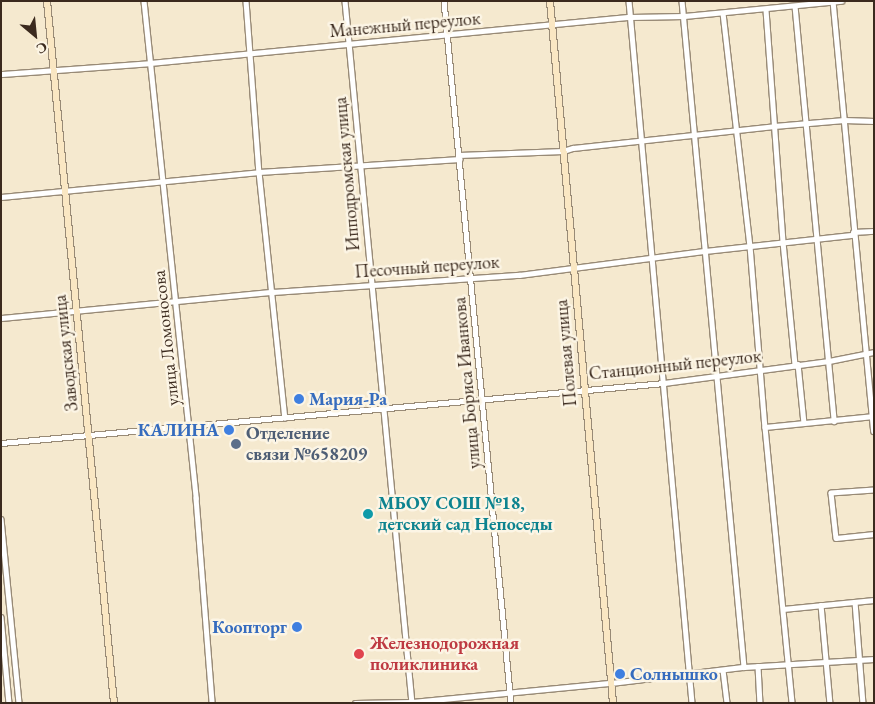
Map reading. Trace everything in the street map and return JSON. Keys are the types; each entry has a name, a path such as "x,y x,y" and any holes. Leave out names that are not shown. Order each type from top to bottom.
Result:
{"street":[{"name":"Заводская улица","path":"47,1 114,703"},
{"name":"улица Ломоносова","path":"144,1 189,426 212,703"},
{"path":"246,1 259,172 285,418"},
{"name":"Ипподромская улица","path":"345,1 412,702"},
{"name":"улица Бориса Иванкова","path":"444,1 511,703"},
{"name":"Полевая улица","path":"550,1 613,703"},
{"path":"629,1 692,703"},
{"path":"682,1 744,667"},
{"name":"Манежный переулок","path":"1,74 150,63 630,17 684,16 766,10 841,1"},
{"path":"833,2 853,234 874,431"},
{"path":"795,6 834,421"},
{"path":"766,10 783,242 804,423"},
{"path":"723,12 750,246 765,427 792,703"},
{"path":"1,198 164,180 259,172 563,151 573,148 806,123 844,120 874,121"},
{"name":"Песочный переулок","path":"1,318 273,292 519,275 874,231"},
{"name":"Станционный переулок","path":"1,443 285,418 481,398 664,383 829,361 874,352"},
{"path":"765,427 873,416"},
{"path":"874,490 831,493 836,538 874,534"},
{"path":"1,519 19,703"},
{"path":"783,609 874,600"},
{"path":"854,602 863,703"},
{"path":"822,605 830,703"},
{"path":"1,617 9,703"},
{"path":"355,703 412,702 611,683 744,667 874,659"},
{"path":"758,666 760,703"},
{"path":"724,670 727,703"}],"place":[{"name":"Мария-Ра","path":"299,399"},
{"name":"КАЛИНА","path":"229,430"},
{"name":"Отделение связи №658209","path":"236,444"},
{"name":"МБОУ СОШ №18, детский сад Непоседы","path":"368,514"},
{"name":"Коопторг","path":"297,627"},
{"name":"Железнодорожная поликлиника","path":"359,654"},
{"name":"Солнышко","path":"620,674"}]}
